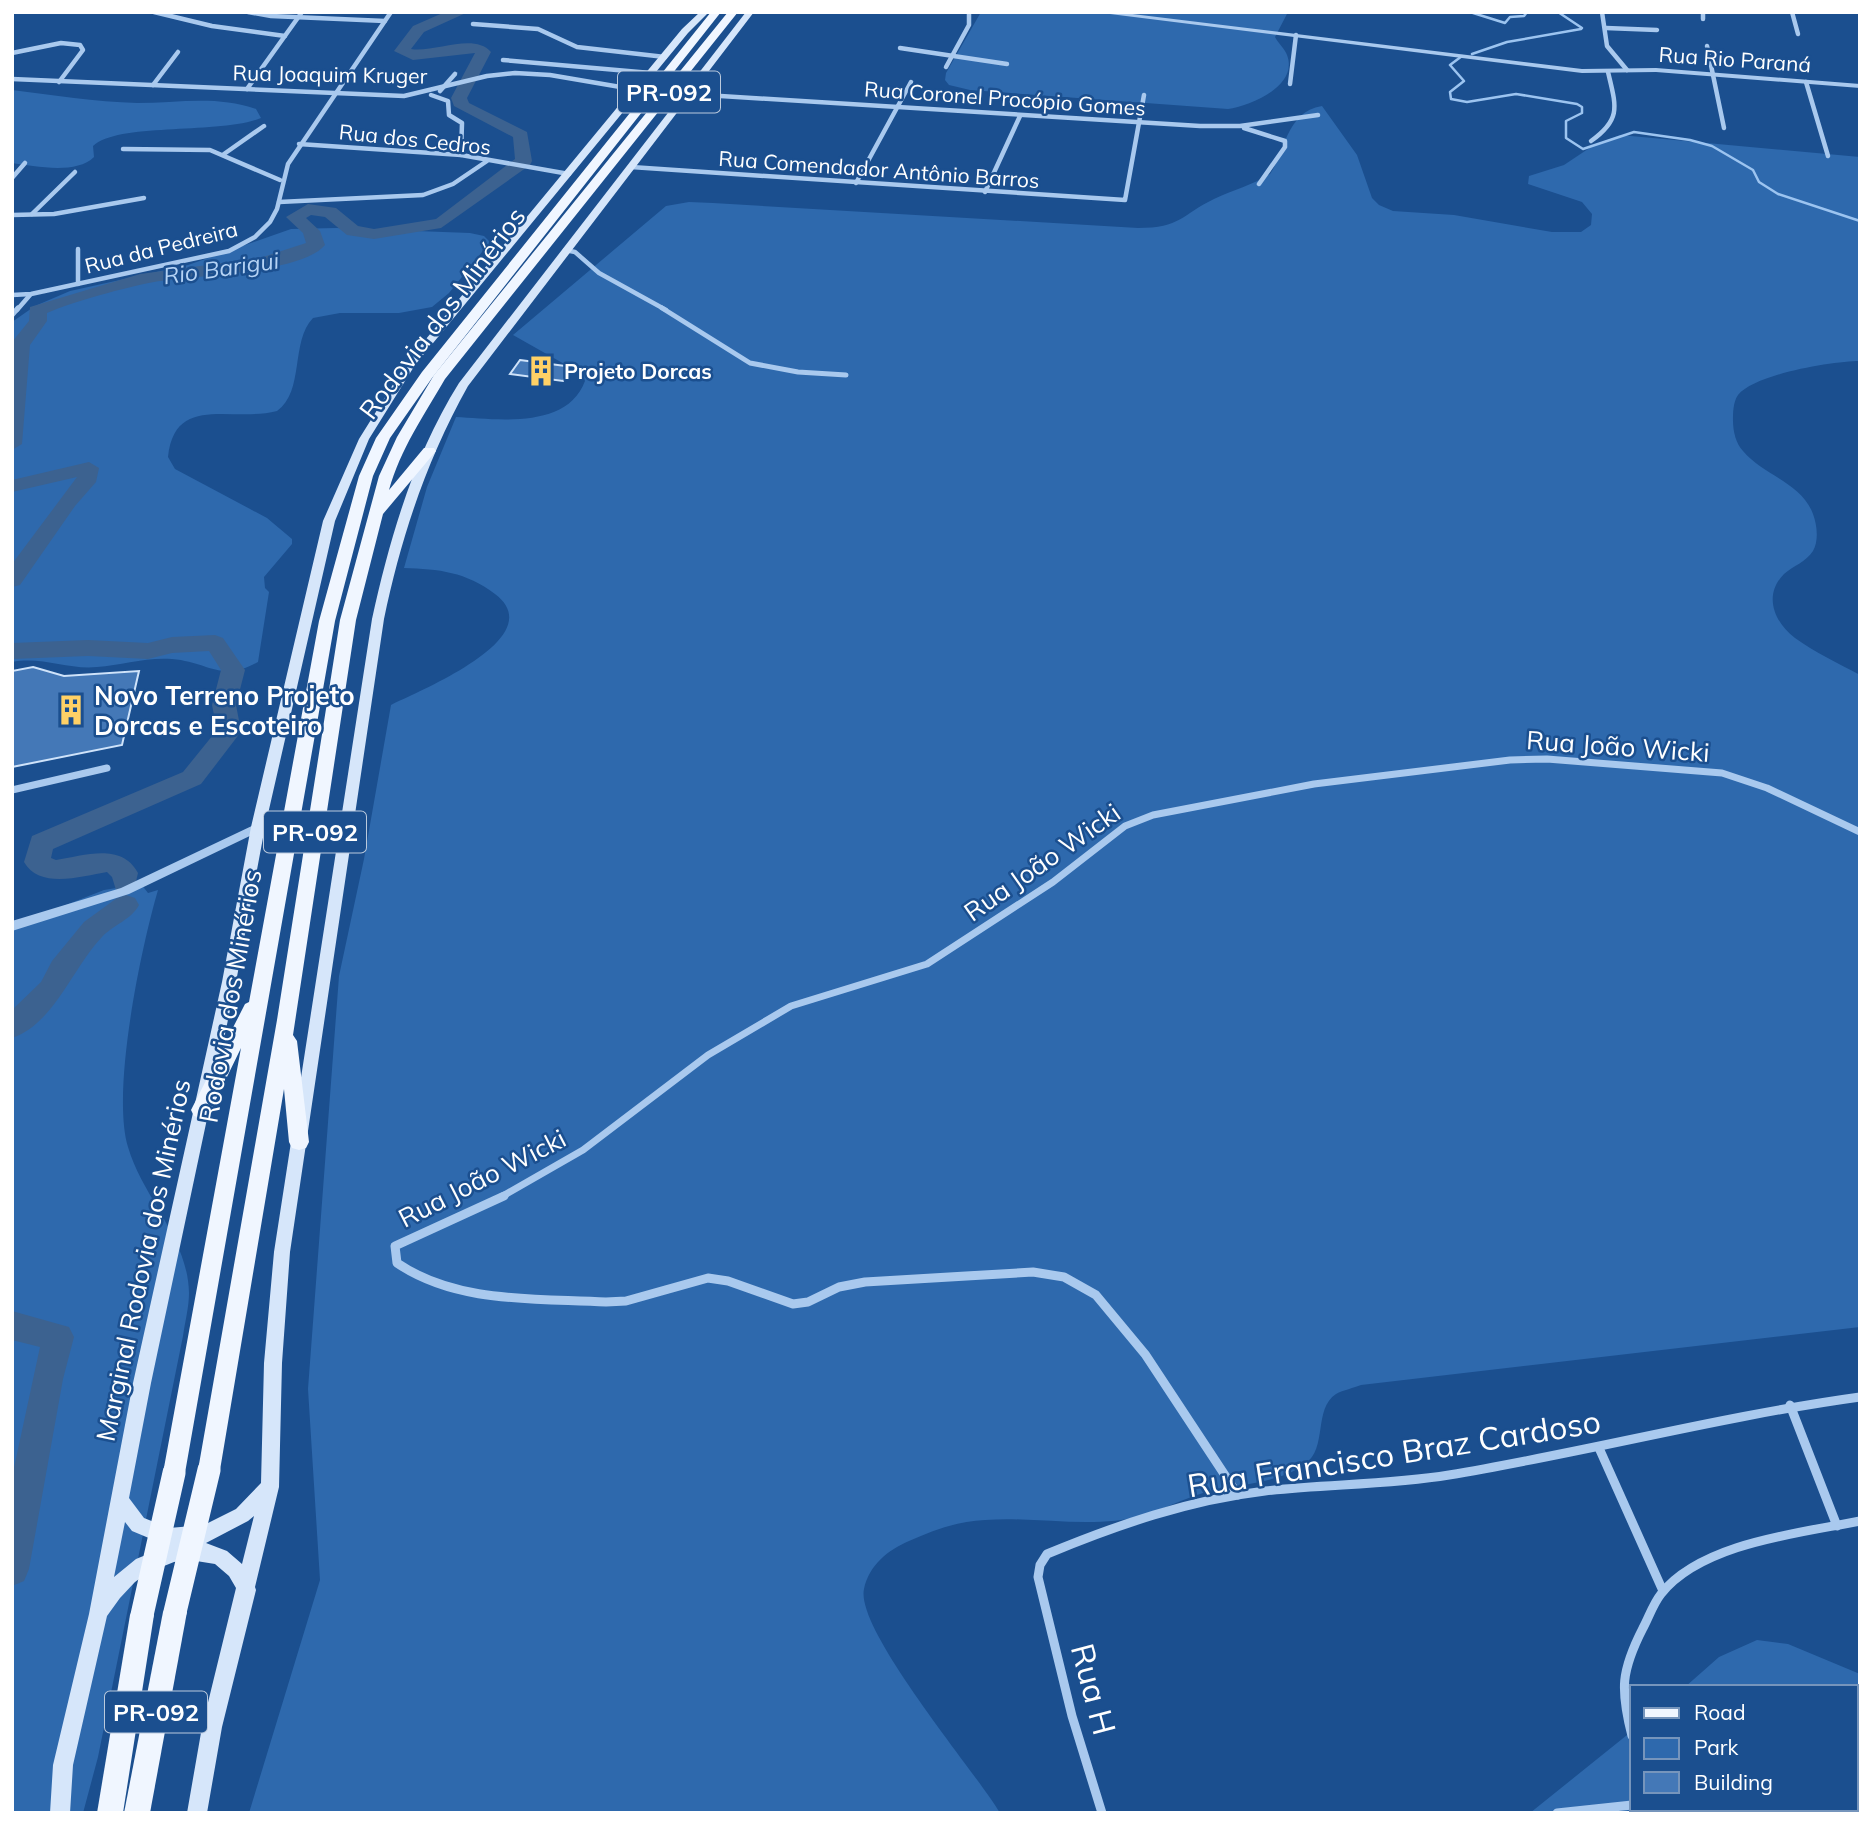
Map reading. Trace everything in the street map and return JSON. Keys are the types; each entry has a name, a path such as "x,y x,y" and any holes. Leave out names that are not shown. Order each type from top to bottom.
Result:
{"main road":[{"name":"Marginal Rodovia dos Minérios","path":"60,1813 63,1765 99,1614 120,1501 229,982 258,827 319,550 351,466 379,413 411,364 649,75 705,12"},
{"name":"Rodovia dos Minérios","path":"110,1813 142,1615 174,1473 327,621 366,476 383,438 427,375 716,12"},
{"name":"Rodovia dos Minérios","path":"137,1813 175,1612 209,1470 286,1020 348,620 386,476 404,437 439,378 733,12"},
{"path":"197,1813 212,1727 270,1486 273,1363 281,1266 378,619 391,559 429,450 463,385 750,12"},
{"path":"373,519 429,450"},
{"path":"201,1110 262,987"},
{"path":"286,1020 299,1142"},
{"path":"120,1501 138,1525 169,1537 206,1534 242,1516 270,1486"},
{"path":"99,1614 119,1584 147,1562 179,1551 209,1552 233,1566 247,1590"}],"street":[{"path":"154,12 212,26 285,36"},
{"path":"248,12 299,18 385,21"},
{"path":"247,89 302,12"},
{"path":"391,12 299,144 280,180 279,202 423,195 453,184 487,161"},
{"path":"946,67 970,25 969,12"},
{"name":"Rua Rio Paraná","path":"1097,12 1296,34 1556,68 1608,72 1627,70 1860,86"},
{"path":"1602,12 1606,28 1606,46 1627,70"},
{"path":"1703,12 1703,19"},
{"path":"1792,12 1798,34"},
{"path":"473,24 535,28 549,32 565,44 577,47 665,57"},
{"path":"1606,28 1657,30"},
{"path":"1290,83 1296,34"},
{"path":"12,53 61,43 76,44 83,50 59,82"},
{"path":"1707,46 1724,128"},
{"path":"900,48 1007,64"},
{"path":"153,85 178,52"},
{"path":"503,60 649,75"},
{"path":"533,75 544,64"},
{"path":"1591,141 1610,129 1617,109 1608,72"},
{"name":"Rua Joaquim Kruger","path":"12,79 335,93 427,94 512,73 638,90"},
{"path":"439,92 456,74"},
{"path":"856,183 911,82"},
{"path":"1806,82 1828,156"},
{"path":"427,94 448,102 449,116 462,123 461,155"},
{"name":"Rua Coronel Procópio Gomes","path":"689,94 1020,116 1240,127 1318,115"},
{"path":"1140,123 1144,95"},
{"path":"985,192 1020,116"},
{"name":"Rua Comendador Antônio Barros","path":"631,167 1125,200 1140,123"},
{"path":"224,153 264,127"},
{"path":"1240,127 1285,141 1285,147 1259,184"},
{"name":"Rua dos Cedros","path":"299,144 461,155 527,169 569,174"},
{"path":"122,149 210,150 224,153 280,180"},
{"path":"12,178 25,163"},
{"path":"32,214 75,172"},
{"path":"12,215 54,214 144,198"},
{"name":"Rua da Pedreira","path":"12,295 31,294 229,251 260,234 279,202"},
{"path":"78,249 78,284"},
{"path":"565,250 575,252 623,286 696,327 731,355 748,363 781,370 846,375"},
{"path":"12,315 31,294"},
{"name":"Rua João Wicki","path":"1238,1495 1145,1354 1096,1295 1064,1277 1033,1272 865,1282 839,1287 808,1302 793,1304 728,1280 708,1278 626,1301 606,1302 472,1292 434,1283 405,1270 397,1263 395,1246 500,1198 583,1150 708,1055 791,1006 927,964 1053,882 1125,826 1153,815 1314,784 1510,760 1546,759 1688,768 1722,774 1767,788 1860,832"},
{"path":"12,790 107,768"},
{"path":"12,926 125,891 258,827"},
{"name":"Rua Francisco Braz Cardoso","path":"1038,1577 1040,1565 1047,1554 1122,1523 1238,1495 1438,1478 1599,1448 1790,1405 1860,1398"},
{"path":"1790,1405 1838,1526"},
{"path":"1599,1448 1663,1591"},
{"path":"1630,1728 1622,1694 1622,1666 1663,1591 1693,1568 1732,1549 1860,1521"},
{"name":"Rua H","path":"1038,1577 1072,1716 1102,1813"},
{"path":"1558,1813 1630,1805"}],"green space":[{"path":"981,12 1288,12 1275,37 1286,53 1289,66 1286,76 1270,92 1248,104 1228,109 970,90 949,85 945,80 946,73"},
{"path":"12,90 121,102 226,102 256,109 261,118 221,126 124,134 93,146 94,157 86,163 66,168 43,167 12,163"},
{"path":"1322,106 1357,155 1372,198 1379,205 1393,211 1454,215 1552,232 1581,232 1591,225 1592,214 1582,202 1528,184 1529,176 1564,165 1594,145 1620,135 1860,157 1860,361 1814,366 1760,381 1738,395 1734,404 1733,421 1735,437 1741,448 1761,467 1800,494 1808,503 1816,523 1817,537 1813,551 1784,574 1774,591 1774,608 1781,624 1795,638 1818,653 1860,675 1860,1327 1361,1385 1336,1394 1329,1401 1312,1457 1294,1471 1282,1476 1203,1493 1151,1513 1125,1519 1105,1522 1005,1519 965,1522 928,1533 901,1545 880,1559 870,1573 864,1589 866,1609 896,1667 1000,1813 249,1813 320,1580 308,1389 339,976 364,859 391,705 476,660 495,644 507,627 508,610 495,594 484,587 452,573 404,568 427,487 456,417 529,418 563,408 576,397 585,381 582,374 513,335 666,206 689,202 1138,228 1163,226 1270,174 1293,125 1300,116"},
{"path":"291,229 470,233 484,236 490,242 449,293 432,307 399,313 340,313 313,318 302,340 291,391 286,402 277,411 193,417 182,424 173,437 168,457 175,469 267,518 292,539 292,544 264,577 265,588 269,592 258,662 234,671 224,671 172,659 86,667 34,661 12,662 12,322 35,306 70,291 188,265"},
{"path":"141,884 148,893 158,890 130,1019 123,1091 124,1122 128,1147 135,1166 181,1254 187,1273 188,1309 98,1757 83,1813 12,1813 12,926 104,890"},
{"path":"1757,1640 1788,1644 1860,1674 1860,1813 1530,1813 1630,1733 1630,1811 1858,1811 1858,1685 1687,1685 1719,1657"}],"building":[{"name":"Projeto Dorcas","path":"520,360 573,367 563,381 510,374"},
{"name":"Novo Terreno Projeto Dorcas e Escoteiro","path":"33,667 64,676 139,671 122,745 12,767 12,671"}],"waterway":[{"name":"Rio Barigui","path":"12,444 20,345 38,321 37,311 140,280 260,264 298,253 316,245 311,231 295,217 308,209 330,212 353,231 374,234 441,223 524,161 521,135 462,106 459,98 483,52 478,48 413,55 402,51 412,34 426,24 461,12"},
{"path":"1470,12 1505,23 1510,17 1524,16 1527,12"},
{"path":"1558,12 1582,28"},
{"path":"1472,54 1507,42 1581,29"},
{"path":"1462,56 1450,65 1464,81 1450,92 1451,99 1467,102 1516,94 1577,104 1582,107 1582,113 1566,121 1566,138 1583,149 1634,132 1690,140 1712,146 1753,170 1759,182 1778,194 1860,221"},
{"name":"Rio Barigui","path":"12,486 89,468 86,482 68,501 12,580"},
{"name":"Rio Barigui","path":"12,651 88,648 148,651 172,645 215,643 233,670 224,705 229,731 192,778 41,843 37,862 53,870 112,862 125,873 125,883"},
{"name":"Rio Barigui","path":"12,1027 51,990 62,969 93,929 126,905"},
{"name":"Rio Barigui","path":"12,1325 58,1337 47,1379 12,1569"}],"place":[{"name":"Projeto Dorcas","path":"541,371"},
{"name":"Novo Terreno Projeto Dorcas e Escoteiro","path":"71,710"}]}
